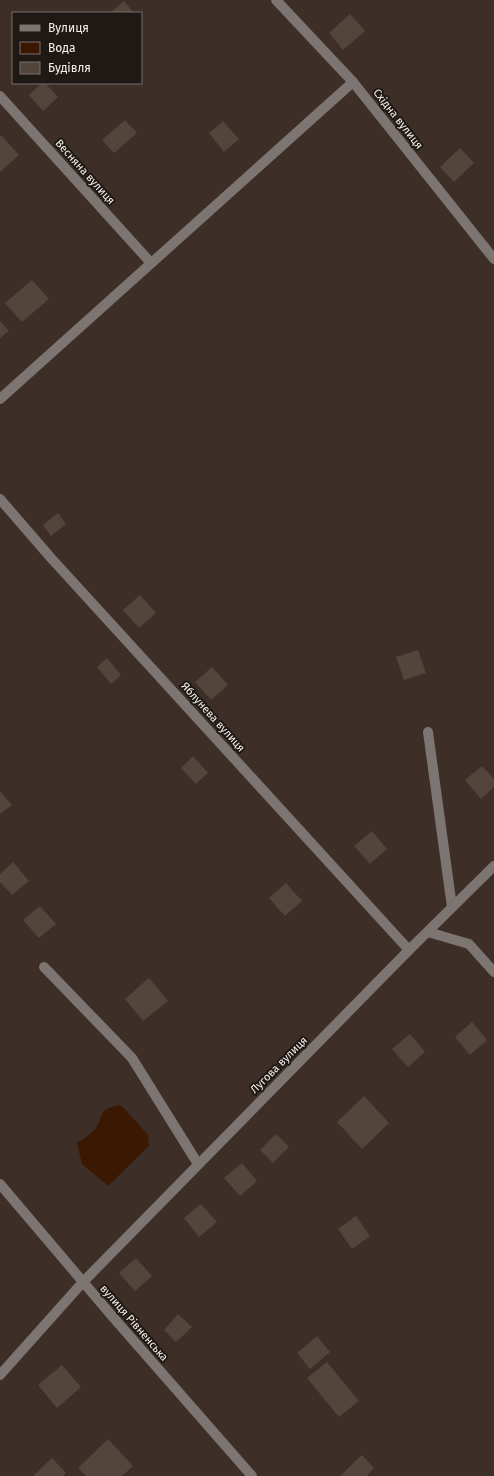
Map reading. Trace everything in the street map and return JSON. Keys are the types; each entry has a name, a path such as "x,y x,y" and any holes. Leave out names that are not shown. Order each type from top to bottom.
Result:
{"street":[{"name":"Східна вулиця","path":"276,0 353,82 494,259"},
{"path":"0,399 353,82"},
{"name":"Весняна вулиця","path":"0,96 151,263"},
{"name":"Яблунева вулиця","path":"0,499 56,564 409,950"},
{"path":"428,732 452,907"},
{"name":"Лугова вулиця","path":"0,1375 83,1282 409,950 494,866"},
{"path":"428,932 469,944 494,972"},
{"path":"44,967 132,1058 198,1164"},
{"name":"вулиця Рівненська","path":"0,1184 252,1476"}],"water":[{"path":"121,1105 148,1135 149,1146 108,1186 82,1164 77,1143 95,1129 105,1110"}],"building":[{"path":"124,1 133,12 111,12"},
{"path":"350,14 365,31 343,50 329,33"},
{"path":"41,84 46,84 58,97 43,111 29,95"},
{"path":"125,120 137,133 114,153 102,140"},
{"path":"223,121 239,139 224,152 209,133"},
{"path":"1,135 19,155 0,172 0,137"},
{"path":"460,148 474,163 454,182 440,167"},
{"path":"32,280 49,299 22,322 5,303"},
{"path":"0,321 9,331 0,338"},
{"path":"58,513 66,524 51,536 43,525"},
{"path":"140,595 156,613 139,628 123,610"},
{"path":"418,650 426,673 404,680 396,657"},
{"path":"107,658 121,675 111,684 97,667"},
{"path":"212,667 228,685 211,700 195,682"},
{"path":"193,756 208,773 196,784 181,768"},
{"path":"482,766 494,779 494,787 481,799 465,780"},
{"path":"0,791 12,805 0,814"},
{"path":"372,831 387,849 370,864 354,846"},
{"path":"13,862 29,881 12,895 0,882 0,874"},
{"path":"286,883 302,901 285,916 269,898"},
{"path":"40,906 56,924 39,938 23,920"},
{"path":"149,978 168,1001 143,1021 125,999"},
{"path":"472,1022 487,1040 470,1055 455,1037"},
{"path":"410,1034 425,1052 408,1067 392,1049"},
{"path":"364,1096 389,1123 362,1149 337,1122"},
{"path":"276,1134 289,1147 273,1163 260,1150"},
{"path":"242,1163 257,1181 240,1196 224,1178"},
{"path":"201,1204 217,1222 199,1237 184,1218"},
{"path":"356,1216 370,1236 352,1249 338,1229"},
{"path":"136,1258 152,1276 135,1291 119,1273"},
{"path":"178,1314 192,1327 176,1342 164,1330"},
{"path":"317,1336 330,1352 310,1369 297,1353"},
{"path":"327,1362 359,1401 339,1417 307,1378"},
{"path":"62,1365 81,1387 57,1408 38,1385"},
{"path":"108,1439 133,1466 122,1476 86,1476 78,1468"},
{"path":"362,1455 374,1468 367,1476 340,1476"},
{"path":"52,1458 66,1473 63,1476 33,1476"}]}
